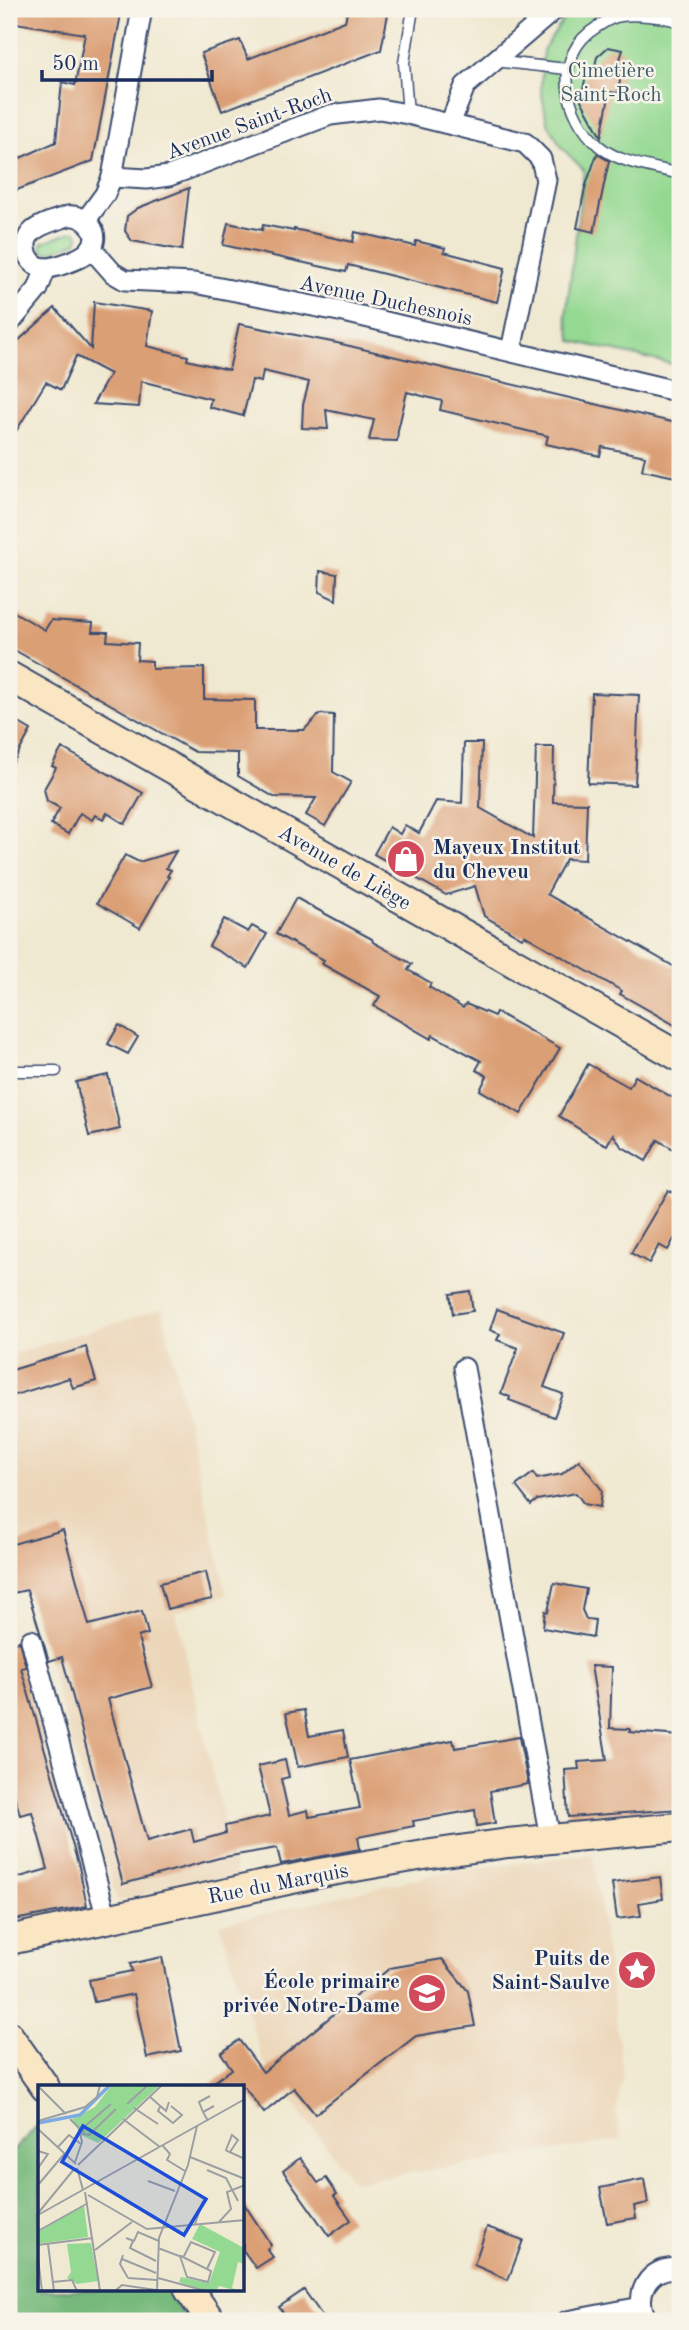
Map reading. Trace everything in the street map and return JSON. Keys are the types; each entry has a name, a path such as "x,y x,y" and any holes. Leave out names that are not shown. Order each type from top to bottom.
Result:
{"main road":[{"name":"Avenue de Liège","path":"9,676 680,1057"},
{"name":"Rue du Marquis","path":"9,1940 320,1873 424,1855 550,1838 680,1827"},
{"path":"9,2036 44,2085"},
{"path":"190,2292 211,2321"}],"street":[{"path":"86,220 112,177 142,9"},
{"path":"450,124 465,86 555,9"},
{"name":"Avenue Saint-Roch","path":"112,177 147,179 169,176 315,120 344,112 379,110 408,114 525,143 537,153 544,166 546,180 511,351"},
{"path":"72,216 86,220 94,233 91,248 82,256 46,268 32,262 27,254 17,248 39,227 72,216"},
{"name":"Avenue Duchesnois","path":"91,248 113,273 125,280 194,283 364,317 680,392"},
{"path":"9,324 38,289 46,268"},
{"path":"464,1368 550,1838"},
{"path":"31,1640 107,1919"},
{"path":"567,2321 644,2314 642,2290 652,2276 667,2269 680,2269"}],"lane":[{"path":"408,114 404,63 413,9"},
{"path":"680,22 622,16 607,20 581,39 567,69 566,85 572,107 598,145 614,156 680,174"},
{"path":"493,61 567,69"},
{"path":"9,1071 56,1071"}],"shaded area":[{"path":"162,1309 227,1595 176,1612 236,1875 117,1901 9,1523 9,1355"},
{"name":"École primaire privée Notre-Dame","path":"593,1854 623,2075 616,2113 621,2140 353,2182 263,2061 220,1924 445,1872"}],"green space":[{"name":"Cimetière Saint-Roch","path":"585,9 680,9 680,366 572,341 566,316 584,170 562,148 547,122 541,89 543,50 564,19"},
{"path":"71,232 79,235 77,242 48,253 43,251 43,242"},
{"path":"38,2125 38,2292 166,2292 188,2321 9,2321 9,2155"}],"building":[{"path":"9,9 122,9 93,161 9,193 9,163 56,142 62,82 75,85 85,34 9,22"},
{"path":"348,9 389,9 381,50 222,111 201,53 240,40 248,59 345,21"},
{"path":"608,47 623,50 618,93 610,92 601,137 581,100 587,70 594,70 597,57"},
{"path":"597,154 609,161 594,232 577,228 585,188"},
{"path":"189,188 182,250 132,241 125,231 127,216 138,208"},
{"path":"228,223 262,230 263,225 294,229 353,242 355,232 415,246 416,241 445,248 444,252 505,268 497,302 348,265 346,272 223,245"},
{"path":"94,302 152,311 147,346 188,356 187,360 229,370 239,324 337,343 680,424 680,478 642,470 645,456 602,447 600,456 546,444 548,436 440,410 442,401 407,392 397,441 369,440 374,420 326,410 328,429 302,428 303,405 309,382 263,371 261,382 252,380 243,416 209,407 211,399 141,381 139,407 93,404 110,374 76,356 61,390 46,382 9,443 9,349 55,308 91,349"},
{"path":"320,571 337,574 336,600 319,592"},
{"path":"9,609 45,630 51,620 93,623 92,632 108,632 107,641 138,643 137,660 152,661 152,669 204,668 204,699 255,700 255,730 304,730 320,714 334,715 333,772 351,782 325,826 306,815 316,798 274,797 238,776 238,753 195,752 9,647"},
{"path":"592,693 639,695 635,785 588,783"},
{"path":"9,717 31,730 9,770"},
{"path":"464,743 482,743 480,808 533,838 536,747 554,747 553,802 587,803 585,860 566,859 547,894 680,970 680,1028 524,935 522,938 484,916 475,886 446,895 374,854 389,827 400,834 405,825 419,833 436,801 462,803"},
{"path":"62,748 143,793 125,824 107,813 104,819 95,815 92,820 80,813 68,834 51,824 60,808 47,801 44,789 56,768 52,766"},
{"path":"176,851 166,868 171,870 167,876 169,877 140,928 97,903 125,855 139,862"},
{"path":"296,898 412,964 408,970 431,983 429,987 463,1008 466,1004 494,1016 496,1012 560,1048 521,1114 480,1090 487,1076 476,1070 481,1061 433,1035 431,1039 374,1006 380,996 322,964 324,960 276,934"},
{"path":"224,919 248,932 252,926 267,934 248,968 209,946"},
{"path":"119,1025 138,1037 128,1054 108,1044"},
{"path":"588,1064 629,1087 635,1076 680,1102 680,1153 658,1140 646,1161 621,1146 613,1134 607,1145 559,1116"},
{"path":"108,1075 120,1129 89,1136 76,1082"},
{"path":"668,1190 680,1197 680,1228 668,1250 659,1245 649,1263 631,1253"},
{"path":"470,1291 473,1311 453,1314 450,1294"},
{"path":"497,1309 564,1333 544,1387 563,1394 554,1417 509,1400 510,1397 501,1393 518,1348 497,1340 500,1334 490,1330"},
{"path":"86,1347 96,1381 73,1388 69,1378 9,1397 9,1371"},
{"path":"579,1460 602,1490 600,1507 584,1504 576,1493 537,1500 531,1505 516,1486 533,1473 537,1479 562,1474"},
{"path":"63,1530 89,1625 142,1611 148,1634 138,1637 152,1687 108,1699 147,1841 191,1829 194,1842 226,1833 225,1826 270,1816 258,1766 285,1760 289,1777 281,1779 289,1815 308,1810 309,1817 360,1808 350,1760 453,1740 455,1748 519,1737 528,1784 490,1791 495,1823 477,1826 475,1810 413,1821 414,1826 358,1837 360,1849 281,1864 277,1848 219,1858 123,1884 62,1657 49,1661 27,1590 13,1593 9,1574 9,1545"},
{"path":"206,1572 212,1599 167,1609 160,1583"},
{"path":"554,1583 586,1589 582,1610 586,1619 595,1620 593,1637 543,1628"},
{"path":"19,1641 26,1667 21,1668 79,1867 87,1906 9,1921 9,1880 48,1869 32,1812 20,1815 12,1787 9,1787 9,1643"},
{"path":"591,1666 612,1667 610,1728 680,1736 680,1809 568,1817 565,1770 579,1769 578,1762 607,1760"},
{"path":"304,1710 309,1736 343,1730 348,1757 298,1767 286,1713"},
{"path":"660,1877 663,1899 639,1903 641,1916 617,1919 612,1883"},
{"path":"162,1957 181,2051 147,2058 134,1994 94,2002 89,1980 132,1971 130,1964"},
{"path":"442,1959 468,1991 475,2026 416,2036 315,2114 294,2088 264,2113 245,2085 210,2085 232,2069 221,2053 239,2040 263,2072 390,1968"},
{"path":"300,2158 318,2183 326,2178 337,2194 334,2196 351,2220 329,2236 283,2171"},
{"path":"644,2179 648,2203 634,2206 636,2218 607,2223 600,2188"},
{"path":"245,2205 271,2245 267,2249 273,2257 256,2268 245,2253"},
{"path":"487,2227 523,2240 508,2280 474,2265"},
{"path":"304,2290 326,2321 289,2321 279,2307"}],"place":[{"name":"Mayeux Institut du Cheveu","path":"406,859"},
{"name":"Puits de Saint-Saulve","path":"637,1970"},
{"name":"École primaire privée Notre-Dame","path":"427,1993"}]}
